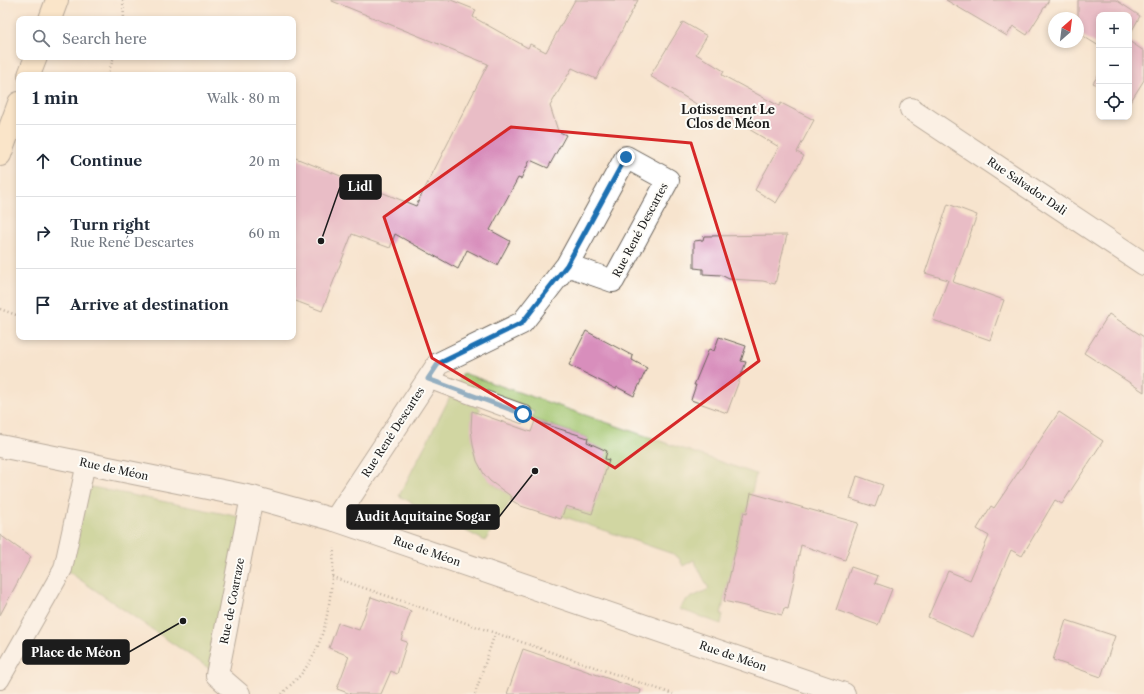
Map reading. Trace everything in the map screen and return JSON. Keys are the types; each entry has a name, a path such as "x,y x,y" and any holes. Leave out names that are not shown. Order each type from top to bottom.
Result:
{"main road":[{"path":"51,16 57,0"},
{"path":"30,72 35,60"},
{"path":"0,155 16,112"}],"street":[{"name":"Rue Salvador Dali","path":"911,109 1144,264"},
{"name":"Rue René Descartes","path":"335,520 438,364 522,323 567,265 626,157 668,180 613,281 567,265"},
{"name":"Rue de Méon","path":"0,446 252,497 335,520 844,694"},
{"name":"Rue de Coarraze","path":"240,694 217,675 252,497"}],"lane":[{"path":"428,379 523,414"},
{"path":"0,680 63,569 86,463"}],"path":[{"path":"123,0 124,16"},
{"path":"108,72 113,60"},
{"path":"0,309 16,315"},
{"path":"282,694 305,669 319,643 330,601 335,520"},
{"path":"332,577 673,694"},
{"path":"475,694 495,633"}],"highlighted area":[{"path":"511,127 691,143 759,361 615,468 432,358 384,217"}],"green space":[{"path":"463,373 756,474 747,513 744,512 721,614 723,615 721,624 679,609 686,600 709,589 694,560 683,566 679,558 673,554 562,516 565,506 592,514 609,460 605,459 606,451 587,442 588,438 532,419 534,412 458,383"},
{"path":"451,395 481,409 477,413 472,412 472,437 474,450 478,461 483,472 491,481 501,489 513,495 485,541 399,496"},
{"path":"82,485 245,518 217,674 63,568"}],"building":[{"path":"451,0 476,10 473,17 528,48 530,44 546,52 575,0 638,0 596,79 572,68 550,106 558,131 566,135 548,168 530,160 521,179 518,178 490,230 510,241 497,265 467,250 458,269 395,234 390,248 352,234 322,311 296,301 296,158 416,206 488,64 332,1"},
{"path":"946,0 1049,0 1027,35 1013,26 1007,36"},
{"path":"1078,0 1116,0 1140,16 1132,31 1132,12 1096,12 1096,44 1084,37 1084,12 1078,12"},
{"path":"683,22 707,36 696,54 724,71 722,75 779,106 781,103 814,120 797,152 804,156 776,203 755,190 779,147 705,103 703,108 650,76"},
{"path":"1132,43 1144,51 1144,80 1132,99"},
{"path":"948,204 977,215 953,282 1004,300 990,340 933,320 948,280 925,273"},
{"path":"787,235 775,284 763,281 729,279 721,275 703,274 703,269 694,268 694,241 703,240 704,236"},
{"path":"1109,314 1144,337 1144,392 1084,353"},
{"path":"586,331 633,356 632,360 647,368 634,396 617,387 616,389 569,365"},
{"path":"719,337 746,346 741,361 746,362 727,413 691,400 696,385 694,385 709,349 714,351"},
{"path":"472,411 531,432 535,421 588,438 587,442 607,451 605,459 609,460 592,514 566,506 561,519 521,506 511,500 512,497 490,481 484,474 477,461 471,429"},
{"path":"1059,412 1103,441 1062,504 1055,500 1022,556 1011,550 973,637 928,617 948,571 970,580 989,536 977,529 991,506 994,508"},
{"path":"857,476 883,485 875,507 850,499"},
{"path":"751,493 858,523 845,560 801,545 788,609 784,608 782,615 724,601 744,512 747,513"},
{"path":"0,535 31,557 0,615"},
{"path":"851,567 878,576 875,583 892,589 878,625 836,610"},
{"path":"371,597 411,611 401,640 407,642 397,674 391,671 381,694 351,694 337,689 349,656 329,648 338,623 359,630"},
{"path":"1066,620 1115,636 1101,677 1053,660"},
{"path":"523,649 641,690 640,694 507,694"}],"place":[{"name":"Lidl","path":"321,241"},
{"name":"Audit Aquitaine Sogar","path":"535,471"},
{"name":"Place de Méon","path":"183,621"}],"district":[{"name":"Lotissement Le Clos de Méon","path":"728,116"}],"route":[{"path":"523,414 428,379 438,364 522,323 567,265 626,157"}]}
